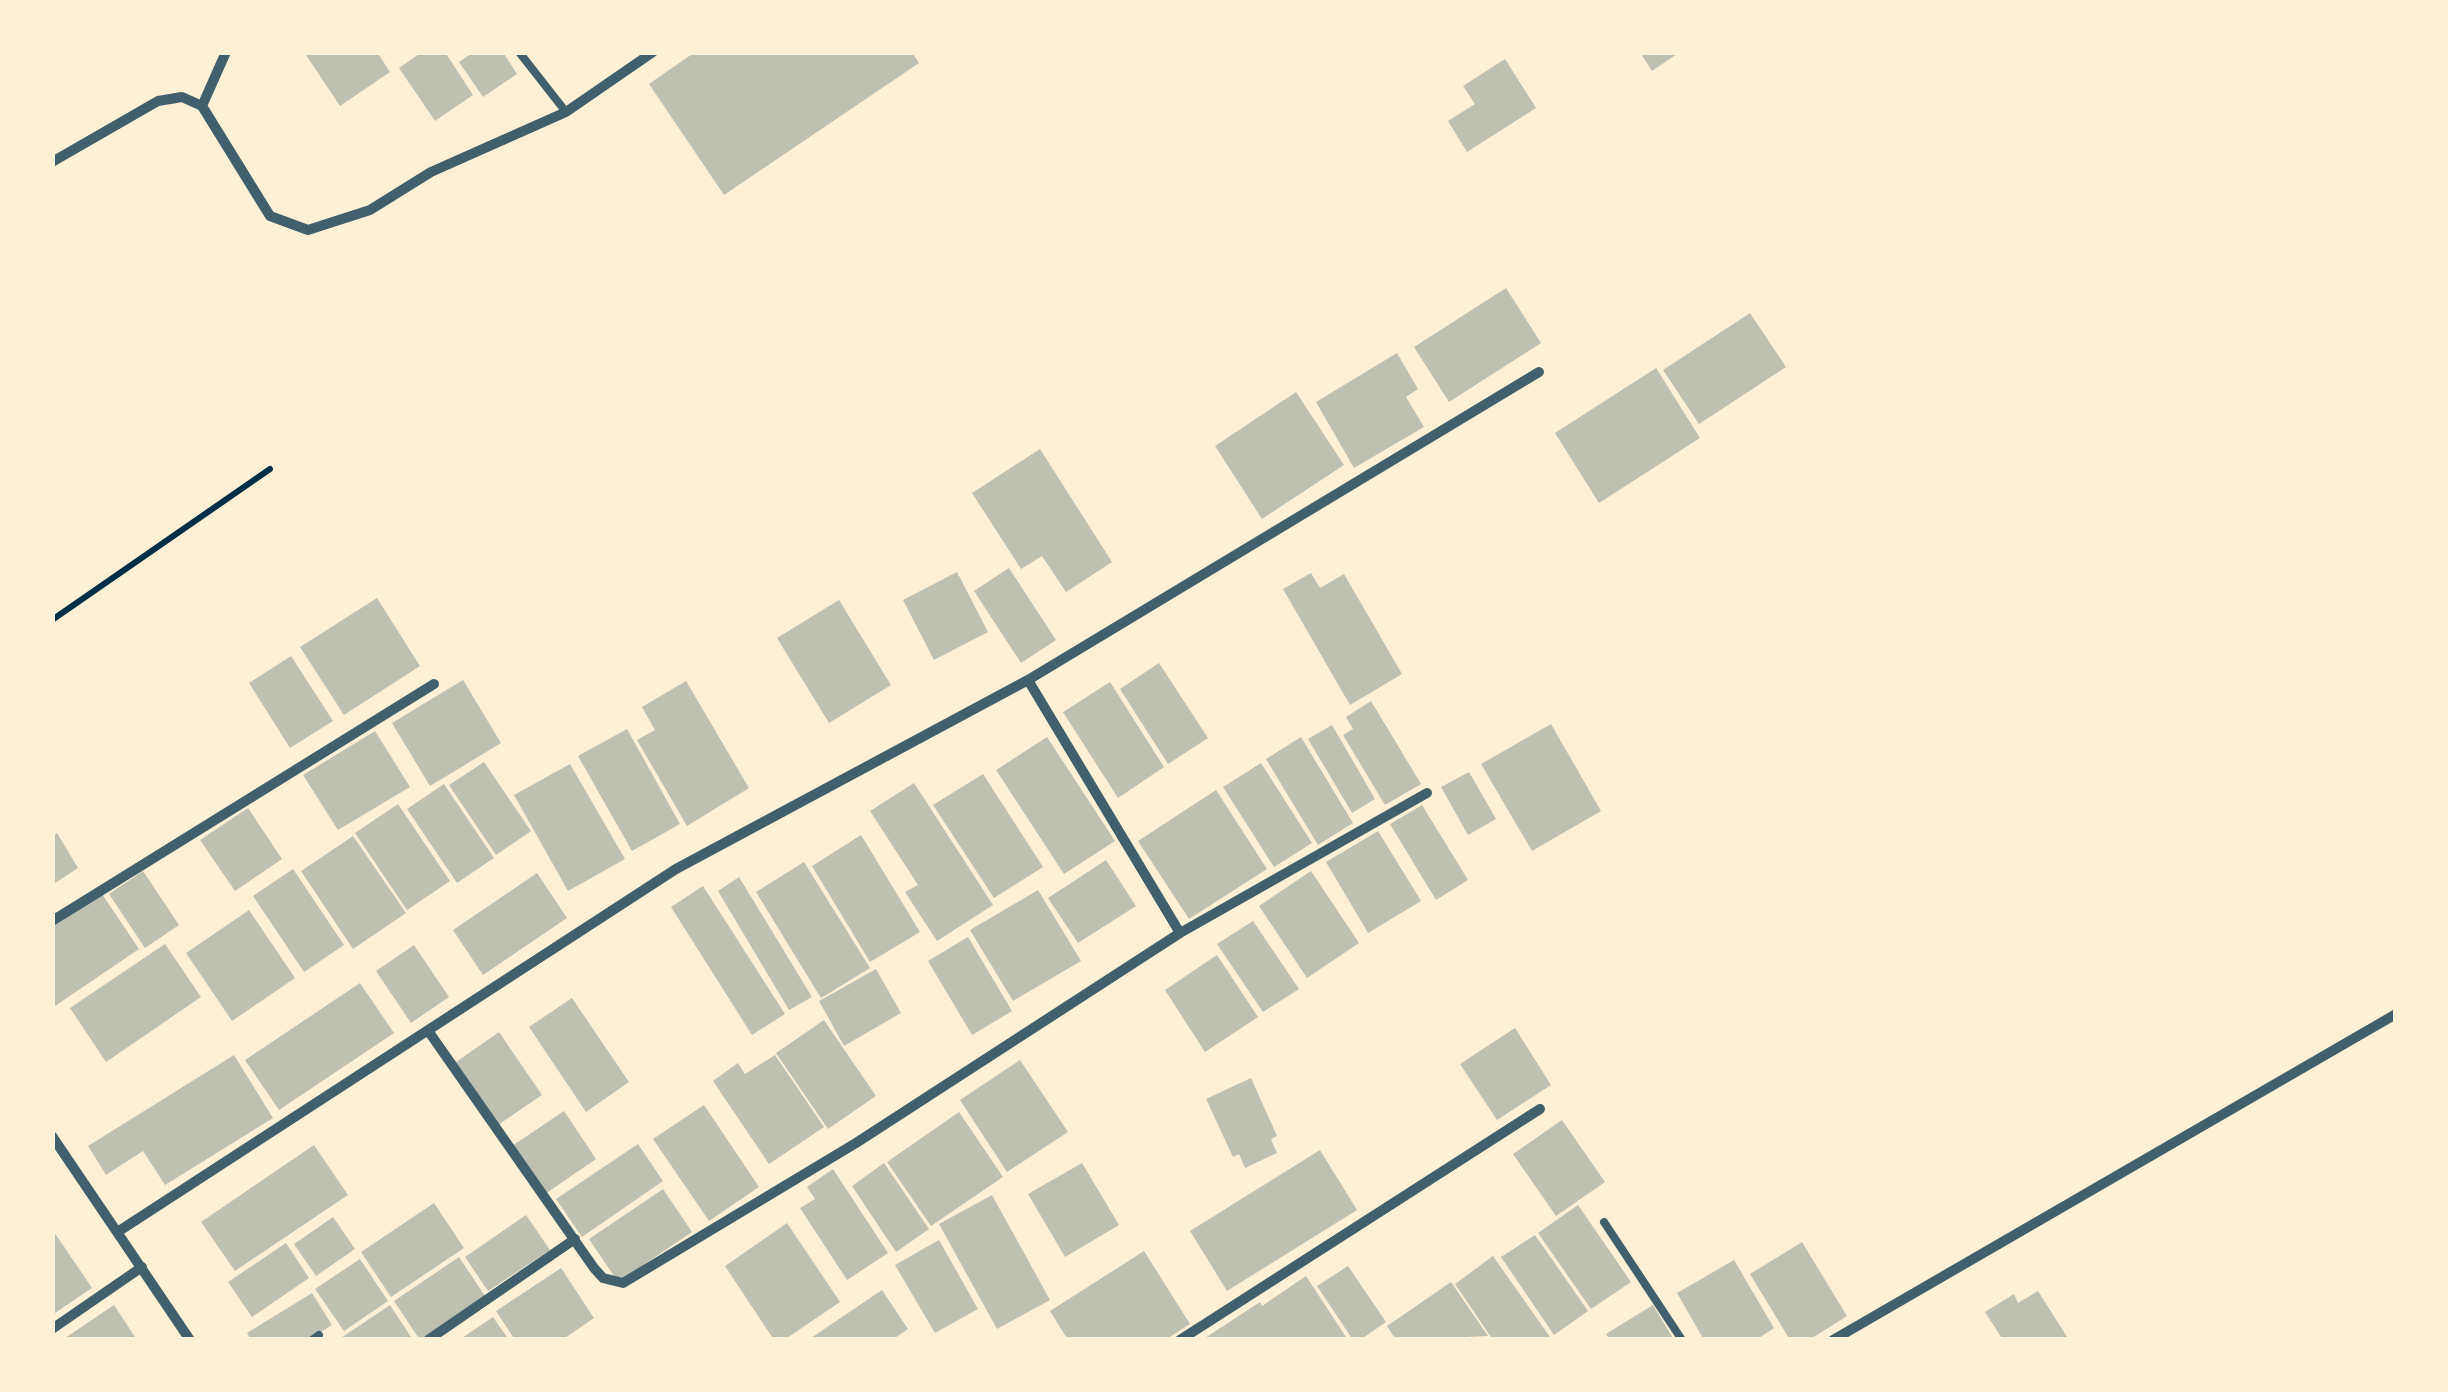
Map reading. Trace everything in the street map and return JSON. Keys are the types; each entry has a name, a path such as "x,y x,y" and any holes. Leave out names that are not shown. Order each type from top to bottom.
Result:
{"street":[{"path":"202,106 226,52"},
{"path":"52,162 158,101 182,97 202,106 270,216 308,230 340,216 370,210 431,172 566,112 653,52"},
{"path":"119,1231 676,868 1028,680 1539,372"},
{"path":"1028,680 1180,933"},
{"path":"52,921 434,684"},
{"path":"429,1032 574,1240 604,1278 624,1283 856,1143 1180,933 1428,792"},
{"path":"1833,1340 2396,1014"},
{"path":"1180,1340 1540,1109"},
{"path":"52,1136 190,1340"},
{"path":"428,1340 574,1240"},
{"path":"52,1329 142,1267"}],"lane":[{"path":"518,52 566,112"},
{"path":"1604,1222 1682,1340"}],"path":[{"path":"52,620 270,469"}],"building":[{"path":"304,52 377,52 390,72 340,106"},
{"path":"422,52 445,52 473,95 435,121 399,68"},
{"path":"474,52 503,52 517,74 483,97 459,62"},
{"path":"695,52 912,52 919,63 724,195 649,84"},
{"path":"1640,52 1680,52 1652,71"},
{"path":"1505,59 1536,108 1467,152 1448,121 1475,104 1463,86"},
{"path":"1506,288 1541,343 1449,402 1414,347"},
{"path":"1750,313 1786,367 1699,424 1663,370"},
{"path":"1397,353 1418,389 1406,397 1424,427 1354,468 1316,402"},
{"path":"1656,368 1700,438 1599,503 1555,433"},
{"path":"1296,392 1344,465 1262,519 1215,446"},
{"path":"1040,449 1112,562 1066,592 1042,556 1021,569 972,493"},
{"path":"1009,568 1056,640 1021,663 974,591"},
{"path":"957,572 988,632 934,660 903,600"},
{"path":"1311,573 1320,588 1344,574 1402,674 1350,705 1283,589"},
{"path":"377,598 420,666 344,715 300,647"},
{"path":"839,600 891,685 829,723 777,638"},
{"path":"291,656 333,721 290,748 249,683"},
{"path":"1159,663 1208,738 1168,764 1120,689"},
{"path":"463,680 501,743 430,786 392,723"},
{"path":"686,681 749,788 687,826 637,740 655,730 642,707"},
{"path":"1110,682 1164,767 1118,798 1063,712"},
{"path":"1371,701 1421,784 1385,805 1343,735 1353,729 1346,717"},
{"path":"1551,724 1601,811 1532,851 1481,764"},
{"path":"1332,725 1375,799 1352,813 1308,739"},
{"path":"627,729 680,824 632,851 578,756"},
{"path":"375,731 410,787 338,830 303,775"},
{"path":"1047,737 1115,841 1064,874 996,770"},
{"path":"1301,737 1353,823 1318,845 1266,759"},
{"path":"484,762 531,831 496,855 449,785"},
{"path":"1261,763 1312,843 1274,867 1223,787"},
{"path":"570,764 625,859 568,891 514,795"},
{"path":"1469,772 1496,819 1468,835 1441,787"},
{"path":"983,774 1043,867 994,898 933,805"},
{"path":"914,783 993,905 937,941 905,892 918,885 870,811"},
{"path":"444,784 494,858 457,883 407,809"},
{"path":"1216,790 1267,869 1189,919 1138,841"},
{"path":"398,804 450,881 407,910 355,833"},
{"path":"1422,805 1468,880 1436,900 1390,824"},
{"path":"248,808 282,859 235,891 200,840"},
{"path":"1378,831 1421,901 1368,933 1326,862"},
{"path":"57,833 78,868 52,885 52,836"},
{"path":"861,835 920,932 870,962 812,866"},
{"path":"353,836 406,913 353,949 301,871"},
{"path":"1106,860 1136,906 1078,943 1048,898"},
{"path":"804,862 870,968 821,998 756,892"},
{"path":"293,869 344,945 304,972 253,896"},
{"path":"143,871 179,925 145,948 109,894"},
{"path":"1311,871 1359,943 1307,978 1259,906"},
{"path":"537,873 567,918 483,975 453,930"},
{"path":"739,877 812,997 789,1010 718,891"},
{"path":"703,886 785,1014 752,1035 671,907"},
{"path":"1038,890 1081,961 1013,1001 970,930"},
{"path":"102,894 139,949 52,1008 52,927"},
{"path":"249,910 295,978 232,1021 186,953"},
{"path":"1253,921 1299,989 1263,1012 1217,944"},
{"path":"968,937 1012,1011 972,1035 928,961"},
{"path":"165,944 201,997 106,1062 70,1008"},
{"path":"414,945 449,997 411,1023 376,971"},
{"path":"1217,955 1258,1017 1205,1052 1165,990"},
{"path":"876,969 901,1013 844,1046 819,1001"},
{"path":"360,983 394,1033 279,1110 245,1060"},
{"path":"572,998 629,1082 586,1112 529,1027"},
{"path":"824,1020 876,1096 828,1129 776,1053"},
{"path":"1515,1028 1551,1085 1497,1120 1460,1064"},
{"path":"499,1032 542,1095 498,1125 456,1062"},
{"path":"234,1055 273,1118 165,1185 143,1151 106,1175 88,1146"},
{"path":"775,1055 824,1127 769,1164 713,1081 738,1063 745,1074"},
{"path":"1020,1060 1068,1132 1007,1172 960,1100"},
{"path":"1251,1078 1277,1136 1271,1139 1277,1153 1245,1168 1239,1154 1233,1157 1206,1099"},
{"path":"704,1105 759,1187 709,1221 653,1139"},
{"path":"564,1111 596,1159 545,1194 512,1146"},
{"path":"959,1112 1003,1177 931,1226 887,1162"},
{"path":"1562,1120 1605,1182 1556,1216 1513,1154"},
{"path":"638,1144 663,1181 582,1237 556,1199"},
{"path":"314,1145 348,1195 235,1271 201,1222"},
{"path":"1320,1150 1357,1210 1227,1291 1190,1231"},
{"path":"884,1163 929,1229 896,1252 852,1186"},
{"path":"1082,1163 1119,1225 1065,1257 1028,1194"},
{"path":"833,1169 888,1253 847,1280 800,1208 815,1199 807,1187"},
{"path":"663,1189 692,1232 618,1282 589,1239"},
{"path":"992,1195 1050,1300 997,1329 939,1224"},
{"path":"434,1203 464,1248 391,1297 361,1252"},
{"path":"1578,1205 1631,1282 1591,1309 1538,1233"},
{"path":"526,1215 550,1250 488,1291 465,1257"},
{"path":"333,1217 355,1249 316,1276 294,1244"},
{"path":"787,1223 840,1302 784,1340 774,1340 725,1266"},
{"path":"52,1229 92,1288 52,1315"},
{"path":"1535,1235 1588,1311 1554,1335 1501,1257"},
{"path":"939,1240 978,1309 935,1333 895,1265"},
{"path":"1802,1242 1847,1316 1809,1340 1790,1340 1750,1274"},
{"path":"286,1243 309,1278 252,1317 228,1282"},
{"path":"1144,1251 1190,1324 1165,1340 1068,1340 1050,1311"},
{"path":"1493,1256 1550,1337 1546,1340 1493,1340 1455,1284"},
{"path":"459,1257 485,1296 420,1340 394,1301"},
{"path":"360,1259 388,1301 344,1331 315,1289"},
{"path":"1734,1260 1774,1328 1756,1340 1704,1340 1677,1293"},
{"path":"1348,1266 1386,1322 1360,1340 1353,1340 1317,1286"},
{"path":"561,1268 594,1318 562,1340 515,1340 496,1311"},
{"path":"1306,1276 1348,1340 1202,1340 1260,1302 1262,1306"},
{"path":"1451,1282 1488,1336 1396,1340 1387,1326"},
{"path":"882,1290 908,1329 892,1340 808,1340"},
{"path":"2038,1291 2069,1340 2003,1340 1985,1312 2014,1294 2018,1303"},
{"path":"312,1293 332,1325 308,1340 251,1340 247,1333"},
{"path":"114,1305 137,1340 62,1340"},
{"path":"390,1305 413,1340 338,1340"},
{"path":"1653,1305 1674,1340 1610,1340 1606,1334"},
{"path":"493,1317 509,1340 459,1340"}]}
